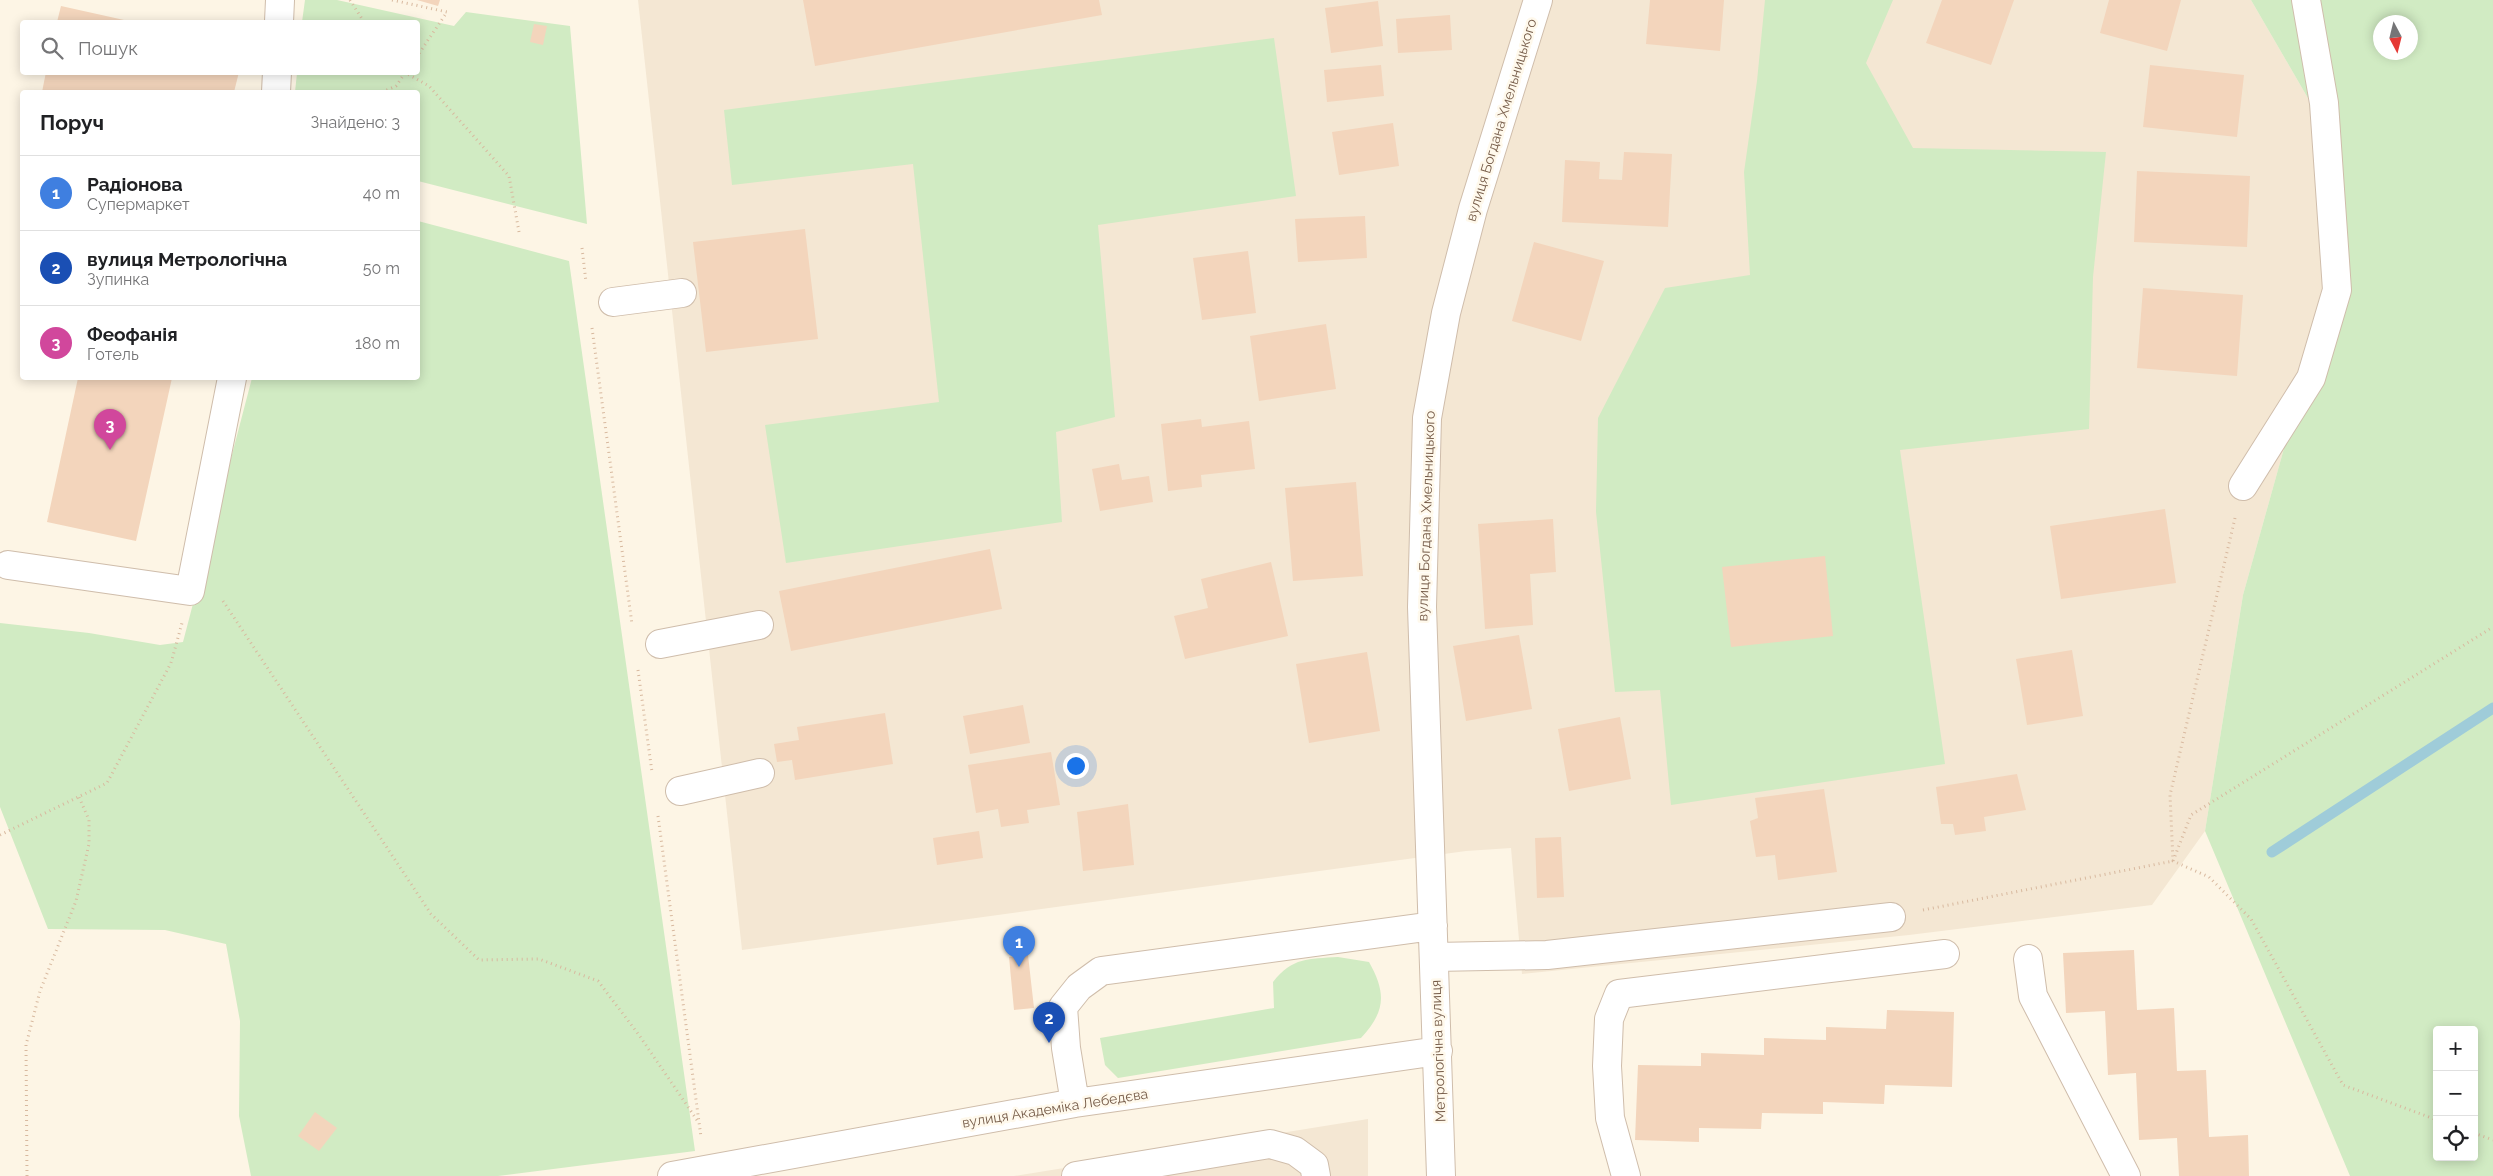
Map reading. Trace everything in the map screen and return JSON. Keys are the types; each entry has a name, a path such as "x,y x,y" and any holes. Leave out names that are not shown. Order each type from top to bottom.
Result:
{"street":[{"path":"280,0 280,20"},
{"name":"вулиця Богдана Хмельницького","path":"1432,926 1422,607 1428,418 1448,304 1473,209 1538,0"},
{"path":"2243,486 2311,378 2337,290 2324,103 2306,0"},
{"path":"276,90 277,75"},
{"path":"613,302 682,293"},
{"path":"8,565 190,592 232,380"},
{"path":"660,644 759,625"},
{"path":"680,791 760,772"},
{"path":"1434,957 1547,955 1891,917"},
{"path":"1075,1103 1066,1048 1063,1007 1079,987 1101,971 1432,926"},
{"name":"Метрологічна вулиця","path":"1432,926 1441,1176"},
{"path":"1626,1176 1610,1118 1607,1066 1609,1019 1619,994 1945,954"},
{"path":"2028,960 2033,996 2126,1176"},
{"name":"вулиця Академіка Лебедєва","path":"672,1176 705,1170 786,1166 1075,1103 1438,1051"},
{"path":"1076,1176 1270,1144 1295,1150 1314,1165 1316,1176"}],"path":[{"path":"350,0 363,20"},
{"path":"392,0 447,12 420,52"},
{"path":"387,90 396,86 403,75"},
{"path":"410,75 430,86 509,176 519,232"},
{"path":"582,248 587,288"},
{"path":"592,327 633,632"},
{"path":"2173,861 2170,794 2243,486"},
{"path":"0,835 107,783 171,663 190,592"},
{"path":"219,594 431,914 480,960 539,959 598,981 639,1035 699,1123"},
{"path":"2173,861 2191,815 2493,627"},
{"path":"637,661 653,779"},
{"path":"27,1176 26,1045 40,991 76,901 86,854 89,820 79,797"},
{"path":"657,808 705,1170"},
{"path":"1891,917 2173,861 2209,878 2251,919 2342,1086 2433,1119"},
{"path":"2478,1134 2493,1140"}],"shaded area":[{"path":"638,0 2251,0 2309,100 2328,291 2243,595 2205,831 2152,905 1909,935 1522,974 1511,848 1466,851 742,950"},
{"path":"1368,1119 1368,1176 1014,1176"}],"green space":[{"path":"305,0 337,0 454,26 466,12 570,26 587,224 420,182 420,90 295,90 297,75 420,75 420,20 302,20"},
{"path":"1765,0 1893,0 1866,63 1913,148 2106,152 2093,277 2089,429 1900,450 1945,764 1671,805 1660,690 1615,692 1596,512 1598,418 1665,288 1750,275 1744,172 1757,81"},
{"path":"2251,0 2493,0 2493,1176 2350,1176 2205,831 2243,595 2328,291 2309,100"},
{"path":"1274,38 1296,196 1098,225 1115,417 1056,432 1062,522 786,563 765,425 939,402 913,164 732,185 724,110"},
{"path":"420,222 569,261 695,1151 498,1176 251,1176 239,1116 240,1021 226,944 165,930 48,929 0,807 0,623 89,633 160,645 183,642 251,380 420,380"},
{"path":"1338,957 1369,962 1379,984 1381,1002 1379,1011 1369,1029 1361,1038 1118,1078 1105,1065 1100,1038 1274,1008 1273,982 1287,968 1310,959"}],"building":[{"path":"417,0 440,0 438,6"},
{"path":"803,0 1099,0 1102,15 815,66"},
{"path":"1650,0 1724,0 1720,51 1646,44"},
{"path":"1942,0 2014,0 1991,65 1926,43"},
{"path":"2109,0 2181,0 2167,51 2100,33"},
{"path":"1378,1 1383,46 1331,53 1325,8"},
{"path":"61,6 124,20 58,20"},
{"path":"1450,15 1452,50 1398,53 1396,19"},
{"path":"534,24 547,26 543,45 530,42"},
{"path":"1381,65 1384,96 1327,102 1324,70"},
{"path":"2150,65 2244,75 2237,137 2143,127"},
{"path":"45,75 238,75 234,90 42,90"},
{"path":"1393,123 1399,166 1339,175 1332,132"},
{"path":"1624,152 1672,154 1668,227 1562,222 1565,160 1600,162 1599,179 1622,180"},
{"path":"2137,171 2250,176 2247,247 2134,242"},
{"path":"1365,216 1367,258 1298,262 1295,219"},
{"path":"805,229 818,339 706,352 693,242"},
{"path":"1534,242 1604,261 1581,341 1512,321"},
{"path":"1248,251 1256,313 1202,320 1193,258"},
{"path":"2143,288 2243,295 2237,376 2137,368"},
{"path":"1326,324 1336,389 1259,401 1250,336"},
{"path":"78,380 172,380 136,541 47,522"},
{"path":"1201,419 1202,427 1249,421 1255,469 1201,475 1202,487 1168,491 1161,424"},
{"path":"1119,464 1122,480 1149,476 1153,502 1100,511 1092,469"},
{"path":"1356,482 1363,576 1293,581 1285,488"},
{"path":"2165,509 2176,583 2061,599 2050,526"},
{"path":"1553,519 1556,572 1530,574 1533,625 1485,629 1478,524"},
{"path":"990,549 1002,609 791,651 779,591"},
{"path":"1825,556 1833,636 1731,647 1722,567"},
{"path":"1271,562 1288,636 1185,659 1174,616 1208,608 1201,579"},
{"path":"1519,635 1532,709 1466,721 1453,646"},
{"path":"2072,650 2083,716 2027,725 2016,659"},
{"path":"1367,652 1380,731 1309,743 1296,664"},
{"path":"1023,705 1030,743 970,754 963,716"},
{"path":"885,713 893,764 795,780 792,760 777,762 774,744 799,740 797,727"},
{"path":"1620,717 1631,779 1569,791 1558,729"},
{"path":"1051,752 1060,805 1027,810 1029,823 1001,827 998,809 976,813 968,765"},
{"path":"2017,774 2026,810 1984,817 1986,831 1955,835 1953,824 1941,824 1936,787"},
{"path":"1824,789 1837,872 1778,880 1775,855 1756,857 1750,821 1758,818 1755,798"},
{"path":"1128,804 1134,865 1083,871 1077,812"},
{"path":"979,831 983,858 937,865 933,838"},
{"path":"1561,837 1564,897 1537,898 1535,838"},
{"path":"2134,950 2137,1010 2174,1008 2177,1071 2206,1070 2209,1137 2248,1135 2249,1176 2179,1176 2177,1138 2139,1140 2136,1073 2108,1075 2105,1011 2066,1013 2063,953"},
{"path":"1028,955 1034,1008 1014,1010 1009,957"},
{"path":"1887,1010 1954,1012 1952,1087 1885,1085 1884,1104 1823,1102 1823,1114 1762,1113 1761,1129 1699,1128 1699,1142 1635,1140 1638,1065 1701,1066 1701,1053 1764,1055 1764,1038 1826,1040 1826,1027 1886,1029"},
{"path":"315,1112 337,1128 319,1151 298,1136"}],"waterway":[{"path":"2272,852 2493,708"}],"place":[{"name":"Феофанія","path":"110,450"},
{"name":"Радіонова","path":"1019,967"},
{"name":"вулиця Метрологічна","path":"1049,1043"}]}
